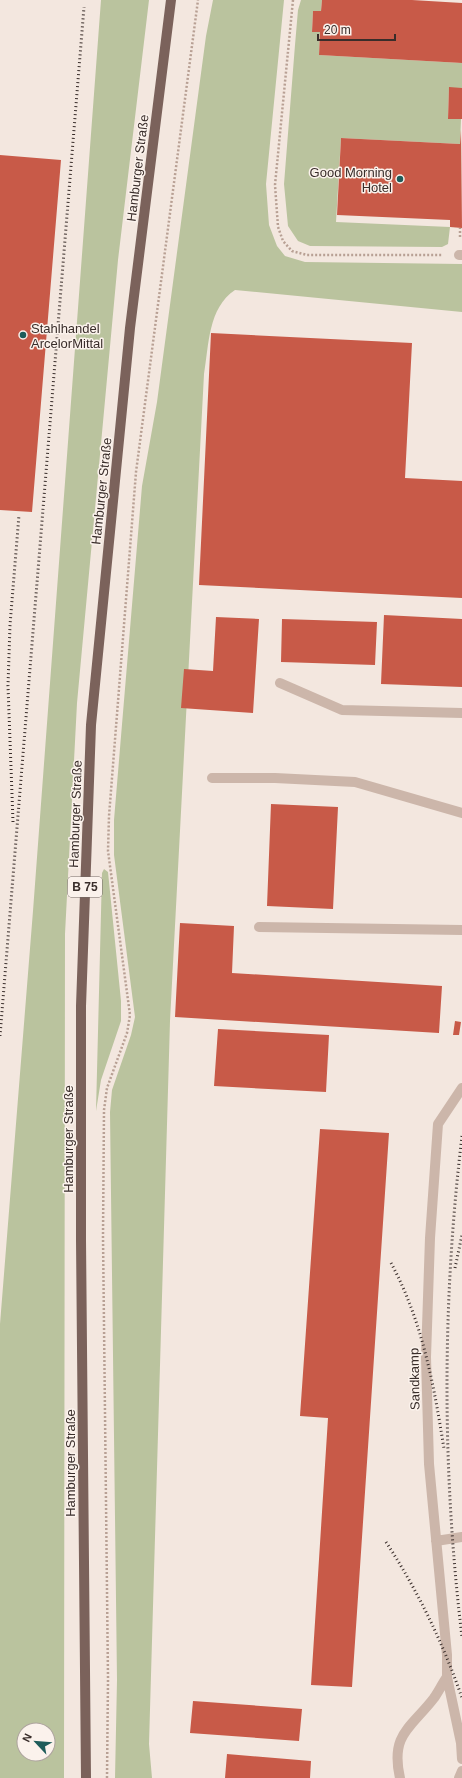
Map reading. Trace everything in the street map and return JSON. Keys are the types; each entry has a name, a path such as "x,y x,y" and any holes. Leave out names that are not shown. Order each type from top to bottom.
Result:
{"main road":[{"name":"Hamburger Straße","path":"86,1778 81,1240 81,1014 91,725 130,328 171,0"}],"street":[{"path":"280,683 342,710 462,713"},
{"path":"212,778 275,778 355,782 462,813"},
{"path":"259,927 462,930"},
{"name":"Sandkamp","path":"462,1088 438,1124 430,1238 426,1357 428,1441 447,1655 447,1677 461,1743 462,1759"},
{"path":"436,1541 462,1537"},
{"path":"400,1778 396,1762 398,1746 408,1726 434,1697 447,1677"},
{"path":"459,1778 462,1771"}],"path":[{"path":"107,1778 108,1679 103,1236 104,1110 107,1088 127,1034 130,1015 108,851 109,816 136,472 198,0"},
{"path":"293,0 290,12 275,185 278,227 282,242 292,251 307,255 461,255"}],"green space":[{"path":"101,0 149,0 118,260 77,703 65,934 64,1778 0,1778 0,1324 33,911"},
{"path":"213,0 284,0 266,184 269,225 277,246 285,256 305,262 462,264 462,312 235,290 219,307 211,328 204,374 170,1021 149,1744 152,1778 115,1778 117,1680 110,1112 112,1090 131,1035 135,1017 114,855 114,820 142,486 157,402 206,36"},
{"path":"301,0 322,0 321,11 313,11 312,32 320,32 319,55 462,63 462,88 449,88 448,118 461,119 460,144 341,138 336,222 450,227 448,244 442,247 310,246 298,241 288,226 284,184 298,10"},
{"path":"104,869 108,872 121,1001 121,1021 101,1080 96,1111 102,873"}],"building":[{"path":"322,0 412,0 462,3 462,63 319,55 320,32 312,32 313,11 321,11"},
{"path":"449,87 462,88 462,119 448,119"},
{"name":"Good Morning Hotel","path":"461,130 462,228 450,227 450,220 337,215 341,138 460,144"},
{"name":"Stahlhandel ArcelorMittal","path":"0,155 61,160 32,512 0,510"},
{"path":"211,333 412,343 405,478 462,481 462,598 199,585"},
{"path":"384,615 462,619 462,687 381,684"},
{"path":"216,617 259,619 253,713 181,708 184,669 213,671"},
{"path":"282,619 377,622 375,665 281,662"},
{"path":"271,804 338,807 333,909 267,906"},
{"path":"180,923 234,926 232,973 442,986 439,1033 175,1017"},
{"path":"455,1021 461,1022 459,1035 453,1035"},
{"path":"218,1029 329,1035 326,1092 214,1086"},
{"path":"320,1129 389,1133 352,1687 311,1685 328,1418 300,1416"},
{"path":"193,1701 302,1709 299,1741 190,1733"},
{"path":"227,1754 311,1761 310,1778 225,1778"}],"railway":[{"path":"0,1036 84,7"},
{"path":"13,822 8,686 10,625 19,515"},
{"path":"462,1136 455,1198 451,1261 447,1387 451,1512 455,1575 462,1637"},
{"path":"455,1268 462,1235"},
{"path":"391,1263 402,1285 419,1330 431,1377 444,1449"},
{"path":"386,1542 409,1579 429,1618 447,1657 462,1698"}],"place":[{"name":"Good Morning Hotel","path":"400,179"},
{"name":"Stahlhandel ArcelorMittal","path":"23,335"}]}
